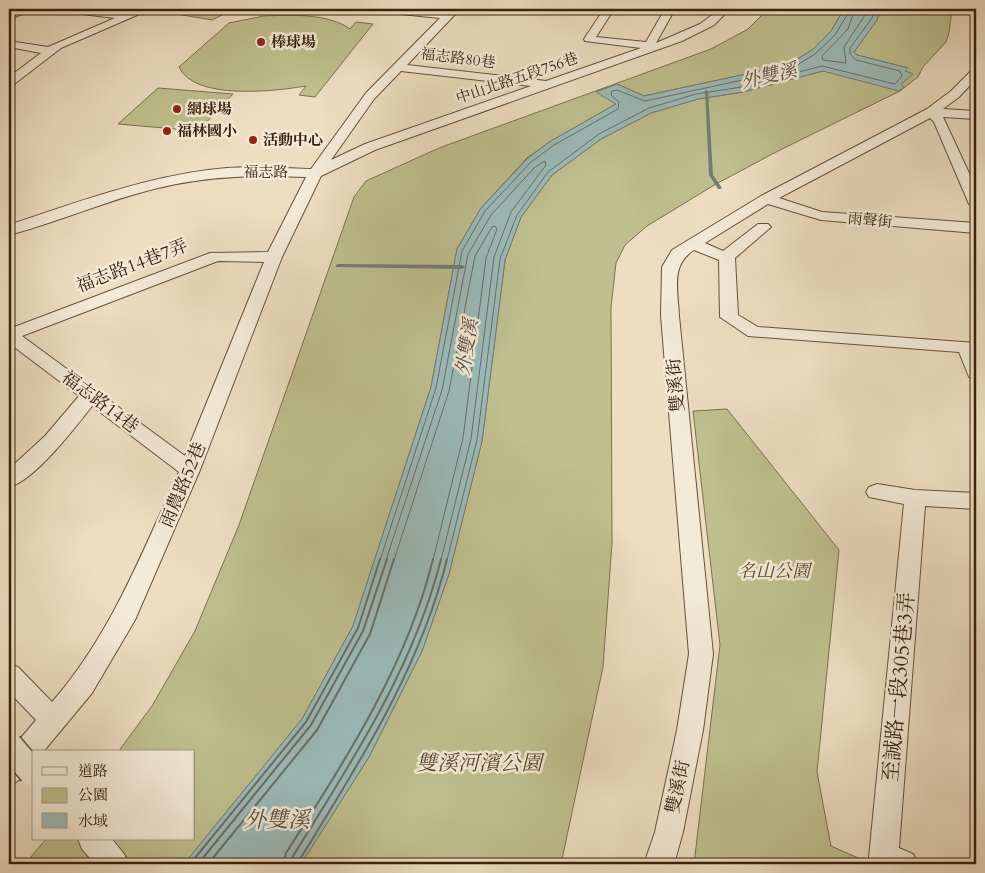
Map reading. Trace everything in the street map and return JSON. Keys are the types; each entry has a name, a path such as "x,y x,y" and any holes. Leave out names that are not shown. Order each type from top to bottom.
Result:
{"street":[{"path":"9,17 27,9"},
{"path":"65,9 123,16"},
{"path":"9,82 51,51 123,16 146,9"},
{"path":"381,9 451,12"},
{"path":"609,9 589,39 651,47 670,9"},
{"name":"中山北路五段756巷","path":"315,173 370,147 699,30 720,16 726,9"},
{"path":"315,173 370,96 451,12"},
{"path":"9,44 51,51"},
{"path":"9,65 29,67"},
{"name":"福志路80巷","path":"398,67 545,84"},
{"name":"雙溪街","path":"659,864 669,832 690,730 701,654 670,316 670,267 678,253 692,242 766,199 931,112 955,94 976,72"},
{"path":"931,112 976,115"},
{"path":"931,112 940,121 976,204"},
{"name":"福志路","path":"9,230 86,204 156,184 208,174 252,171 315,173"},
{"name":"雨農路52巷","path":"9,772 83,685 123,620 190,470 274,257 315,173"},
{"name":"雨聲街","path":"766,199 821,216 976,228"},
{"path":"763,227 730,252 727,258 729,317 754,332 971,347 976,373"},
{"path":"692,242 727,258"},
{"name":"福志路14巷7弄","path":"9,335 216,256 274,257"},
{"name":"福志路14巷","path":"9,335 190,470"},
{"path":"9,480 34,461 65,428 90,395"},
{"path":"877,492 915,498 976,501"},
{"name":"至誠路一段305巷3弄","path":"903,864 884,857 915,498"},
{"path":"9,675 54,721"},
{"path":"9,745 32,772"},
{"path":"93,840 114,864"}],"green space":[{"path":"171,9 234,9 212,20 165,12"},
{"path":"768,9 844,9 831,31 812,50 788,65 644,96 617,84 597,91 616,104 551,141 527,158 481,208 457,249 431,387 353,626 302,719 184,864 25,864 45,840 195,840 195,750 119,750 152,706 195,631 239,525 354,197 366,181 439,148 711,49 748,29"},
{"name":"雙溪河濱公園","path":"880,9 952,9 946,42 923,67 918,77 900,91 716,184 647,226 625,245 616,263 611,307 612,543 603,667 561,864 301,864 369,757 422,651 449,574 482,441 505,260 521,217 552,175 601,139 651,113 698,99 743,92 823,71 900,85 912,74 905,71 908,68 857,55 854,52 877,20"},
{"path":"264,16 309,16 331,20 350,29 356,22 373,24 315,97 299,95 306,86 257,91 218,89 201,85 188,78 179,67 229,23"},
{"name":"網球場","path":"158,88 233,94 198,131 118,124"},
{"name":"名山公園","path":"727,409 839,550 817,772 831,846 872,864 694,864 720,645 693,411"}],"water":[{"name":"外雙溪","path":"844,9 880,9 877,20 854,52 857,55 908,68 905,71 913,74 901,84 904,87 899,91 823,71 743,92 698,99 651,113 601,139 552,175 521,217 505,260 482,441 449,574 422,651 369,757 301,864 184,864 302,719 353,626 431,387 457,249 481,208 528,158 551,141 616,104 596,92 617,84 644,96 788,65 812,50 831,31"}],"waterway":[{"path":"706,91 711,175 720,188"},
{"path":"338,266 462,267"}],"place":[{"name":"棒球場","path":"261,42"},
{"name":"網球場","path":"177,109"},
{"name":"福林國小","path":"167,131"},
{"name":"活動中心","path":"253,140"}]}
